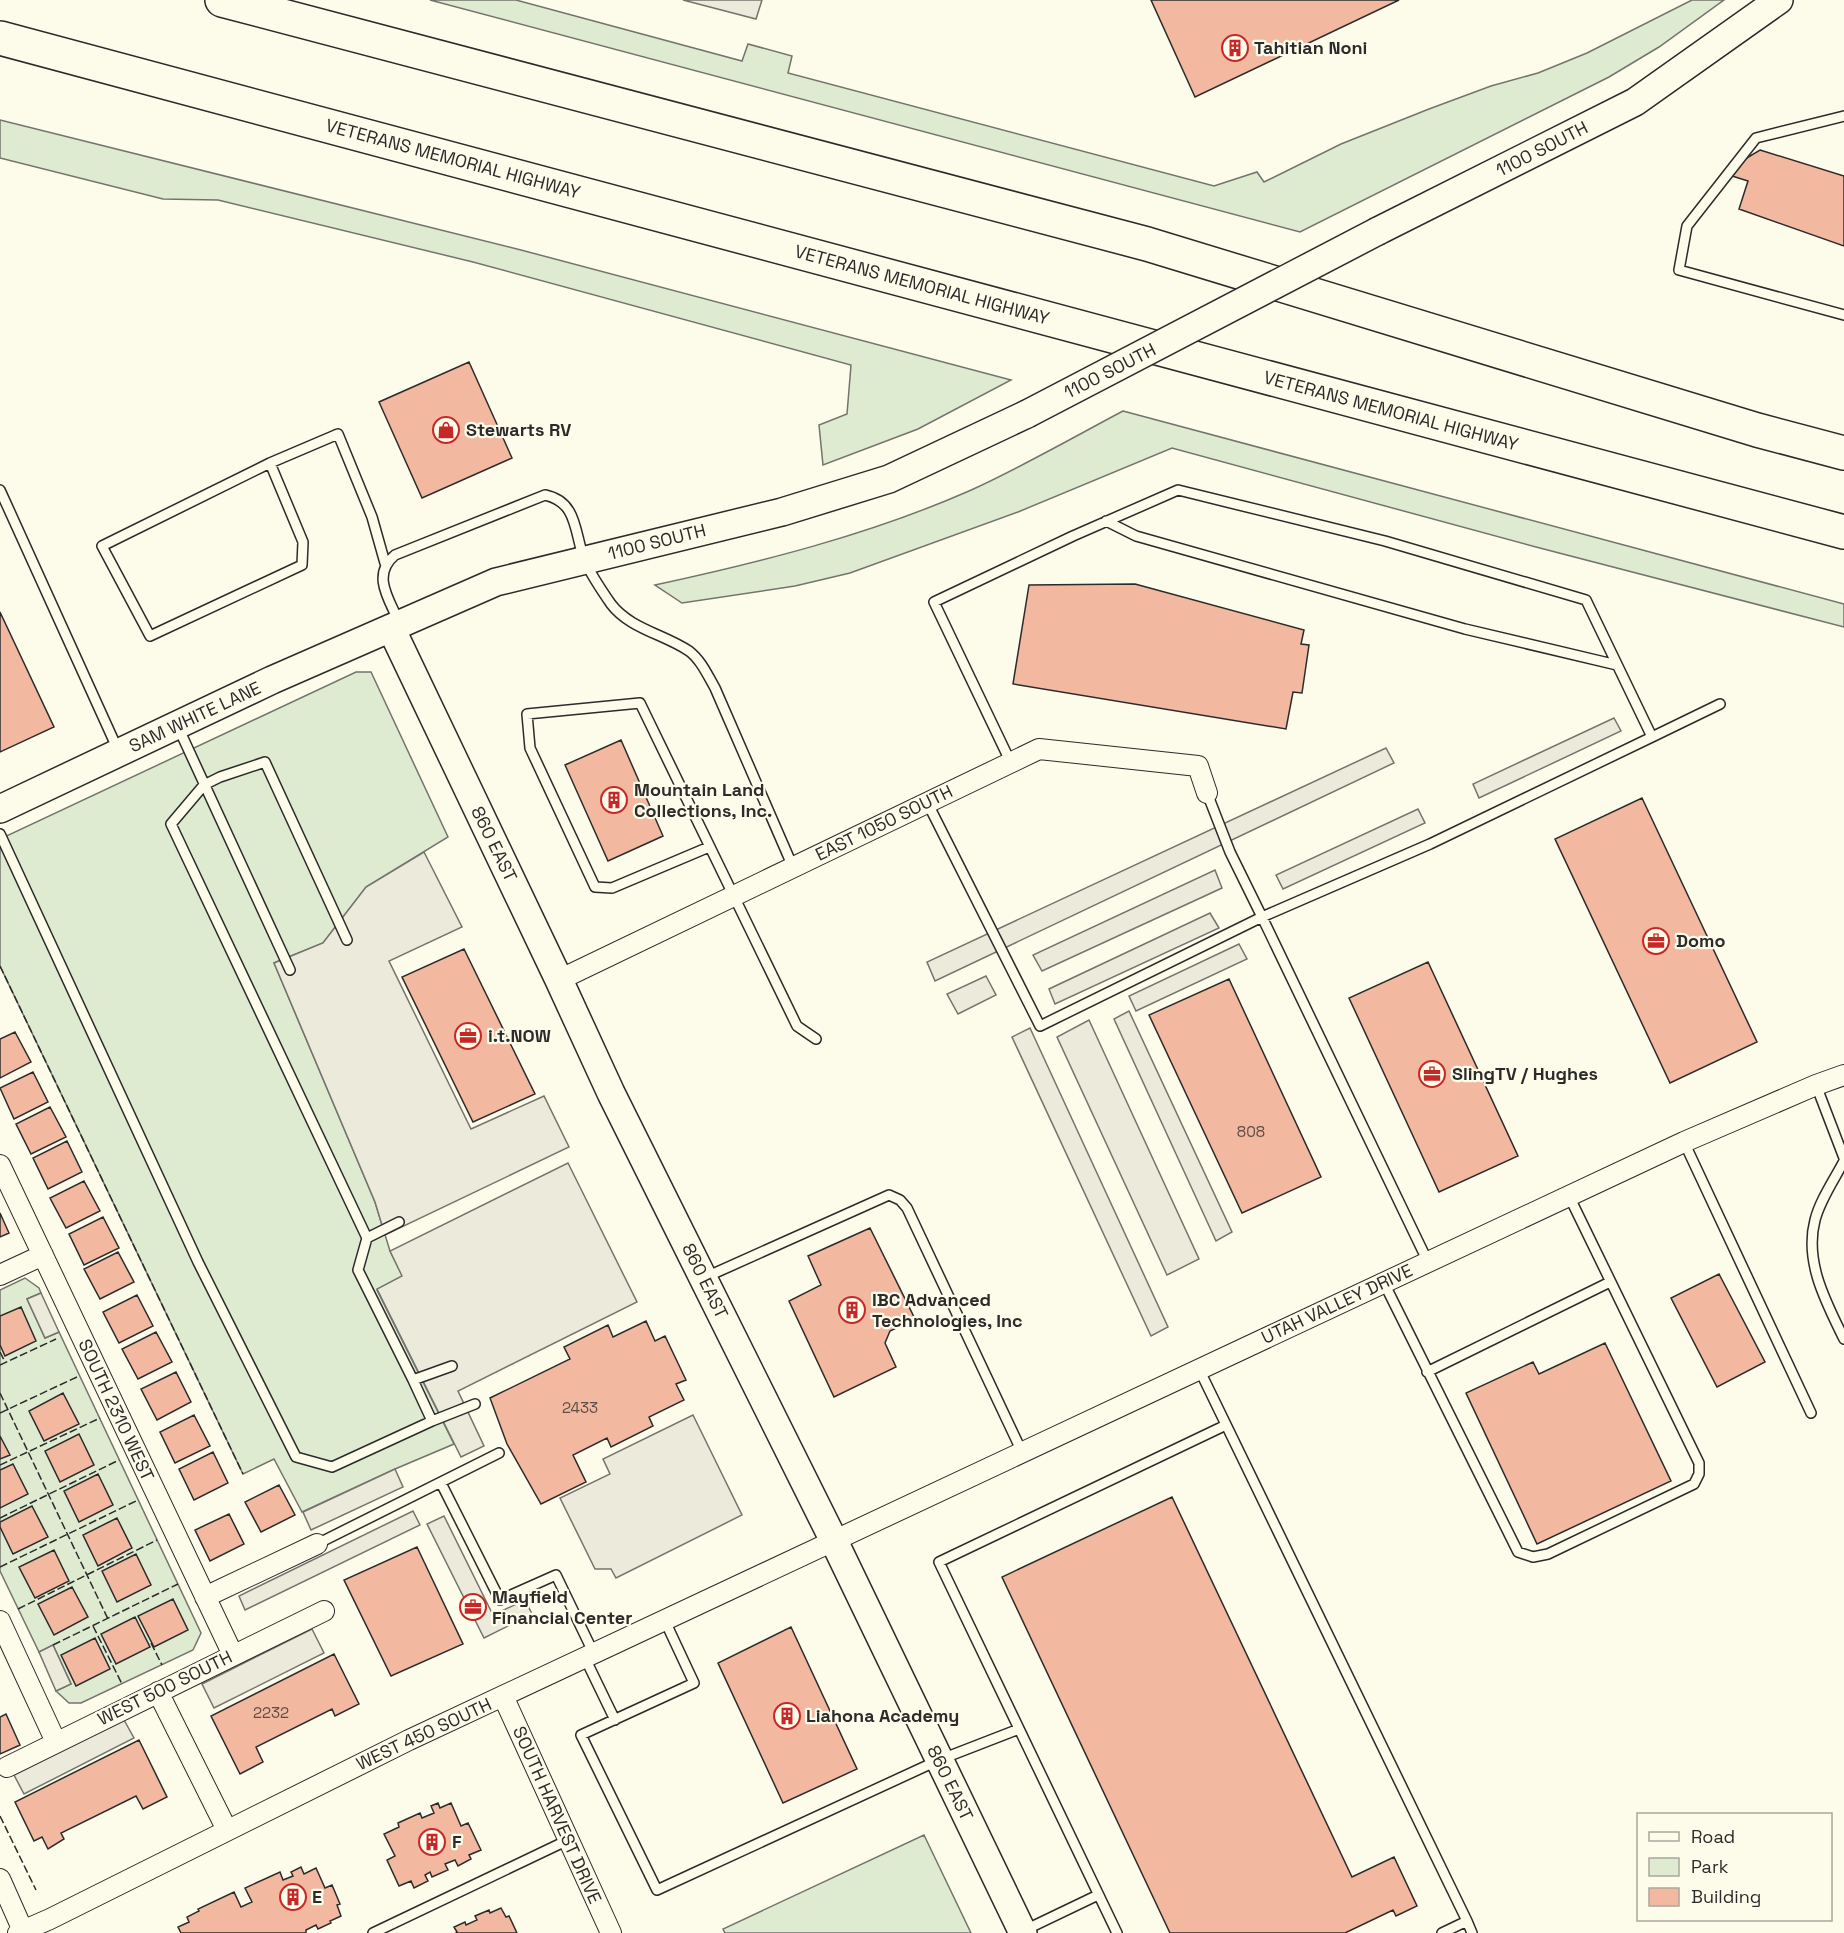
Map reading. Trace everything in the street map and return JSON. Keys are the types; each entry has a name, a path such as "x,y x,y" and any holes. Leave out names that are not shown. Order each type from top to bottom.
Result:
{"highway":[{"path":"222,0 1147,244 1757,430 1844,453"},
{"name":"VETERANS MEMORIAL HIGHWAY","path":"0,39 1844,532"}],"street":[{"name":"1100 SOUTH","path":"395,626 496,582 782,512 889,479 1028,414 1378,231 1635,102 1779,0"},
{"name":"SAM WHITE LANE","path":"0,809 272,680 395,626"},
{"name":"860 EAST","path":"395,626 611,1093 834,1541 1023,1932"},
{"name":"EAST 1050 SOUTH","path":"559,980 1039,749 1198,766 1207,793"},
{"name":"UTAH VALLEY DRIVE","path":"834,1541 1684,1142 1844,1075"},
{"name":"SOUTH 2310 WEST","path":"0,1165 233,1655"},
{"path":"0,1275 43,1255"},
{"name":"WEST 450 SOUTH","path":"22,1932 409,1740 834,1541"},
{"path":"205,1597 317,1544"},
{"name":"WEST 500 SOUTH","path":"7,1767 324,1611"},
{"path":"0,1621 56,1742"},
{"path":"158,1692 227,1830"},
{"name":"SOUTH HARVEST DRIVE","path":"503,1696 611,1933"},
{"path":"0,1879 22,1932"}],"lane":[{"path":"1844,116 1756,138 1687,226 1679,270 1844,315"},
{"path":"270,463 303,542 302,565 150,636 102,546 270,463 338,434 372,517 385,563 382,576 395,626"},
{"path":"0,490 119,752"},
{"path":"1011,763 934,602 1106,521 1178,490 1385,542 1586,600 1652,736"},
{"path":"385,563 394,555 545,495 561,501 572,515 585,560 612,604 624,618 690,652 702,666 715,688 793,867"},
{"path":"1106,521 1136,536 1465,629 1617,665"},
{"path":"709,847 612,888 595,886 530,748 527,714 640,702 796,1026 816,1039"},
{"path":"927,802 1040,1026 1262,917 1430,844 1720,704"},
{"path":"177,725 290,970"},
{"path":"347,940 265,762 220,777 204,785 171,824 367,1238 358,1270 432,1421"},
{"path":"1207,793 1230,852 1428,1262"},
{"path":"0,834 198,1262 296,1457 332,1467 475,1404"},
{"path":"1816,1085 1844,1160 1815,1218 1811,1243 1821,1291 1844,1339"},
{"path":"1684,1142 1811,1413"},
{"path":"704,1278 890,1195 900,1200 907,1208 1022,1452"},
{"path":"1384,1283 1518,1552 1533,1557 1548,1554 1694,1484 1699,1474 1699,1463 1569,1196"},
{"path":"367,1238 399,1222"},
{"path":"1427,1372 1610,1282"},
{"path":"413,1380 452,1366"},
{"path":"1199,1369 1472,1933"},
{"path":"1117,1933 939,1562 1226,1425"},
{"path":"317,1544 499,1453"},
{"path":"441,1483 500,1600 556,1575 615,1720"},
{"path":"665,1621 694,1683 581,1735 657,1890 939,1760 1019,1729"},
{"path":"373,1933 568,1840"},
{"path":"1023,1932 1098,1895"},
{"path":"1442,1933 1467,1921"}],"green space":[{"path":"430,0 516,0 742,61 748,44 792,56 788,73 1214,186 1257,172 1264,182 1341,144 1491,86 1538,73 1587,53 1692,0 1724,0 1659,47 1609,77 1300,232"},
{"path":"0,120 521,250 1011,380 918,429 823,465 819,425 847,414 851,365 473,262 218,200 163,199 0,158"},
{"path":"1123,411 1844,604 1844,627 1536,547 1172,448 1018,512 850,573 795,586 682,603 655,585 814,546 931,507 1008,472"},
{"path":"356,672 371,672 448,837 366,887 323,943 274,963 375,1202 390,1251 403,1276 377,1290 454,1444 302,1512 274,1459 243,1474 0,966 0,839"},
{"path":"25,1278 39,1288 41,1293 27,1299 45,1338 59,1332 201,1633 193,1650 81,1703 69,1703 56,1691 71,1684 53,1645 39,1652 0,1571 0,1290"},
{"path":"924,1835 971,1933 725,1933 723,1929"}],"shaded area":[{"path":"683,0 762,0 756,19"},
{"path":"1614,718 1621,731 1479,798 1473,784"},
{"path":"1386,748 1394,763 935,981 927,962"},
{"path":"1418,809 1425,823 1283,889 1276,875"},
{"path":"424,852 462,927 389,961 471,1129 544,1096 569,1147 385,1235 375,1202 274,963 323,943 366,887"},
{"path":"1215,870 1222,888 1042,971 1033,955"},
{"path":"1210,913 1219,928 1055,1004 1049,989"},
{"path":"1239,944 1247,959 1136,1011 1129,996"},
{"path":"986,976 996,995 958,1014 947,994"},
{"path":"1129,1011 1232,1232 1216,1241 1114,1019"},
{"path":"1089,1020 1199,1259 1167,1275 1057,1037"},
{"path":"1030,1028 1168,1327 1151,1336 1012,1037"},
{"path":"568,1163 637,1302 458,1391 484,1446 461,1457 377,1289 402,1276 390,1251"},
{"path":"41,1293 59,1332 45,1338 27,1299"},
{"path":"693,1415 742,1515 616,1578 611,1569 595,1569 560,1498 610,1474 603,1459"},
{"path":"395,1469 403,1487 311,1530 303,1512"},
{"path":"413,1511 420,1525 245,1610 239,1596"},
{"path":"444,1516 493,1615 525,1600 532,1614 484,1638 427,1524"},
{"path":"312,1629 324,1653 214,1708 202,1684"},
{"path":"53,1645 71,1684 56,1691 39,1652"},
{"path":"124,1720 134,1738 24,1794 14,1775"}],"building":[{"name":"Tahitian Noni","path":"1151,0 1399,0 1195,97"},
{"path":"1760,150 1844,176 1844,246 1739,209 1748,181 1732,176 1735,165"},
{"name":"Stewarts RV","path":"469,362 512,458 422,498 379,402"},
{"path":"1135,584 1304,630 1301,644 1309,645 1302,693 1293,692 1286,729 1013,684 1029,585"},
{"path":"0,612 54,727 0,752"},
{"name":"Mountain Land Collections, Inc.","path":"621,740 663,836 608,861 565,765"},
{"name":"Domo","path":"1642,798 1757,1042 1670,1083 1555,839"},
{"name":"i.t.NOW","path":"464,949 535,1094 473,1122 402,977"},
{"name":"SlingTV / Hughes","path":"1428,962 1518,1156 1439,1192 1349,998"},
{"path":"1229,979 1321,1177 1242,1213 1149,1015"},
{"path":"15,1032 31,1062 0,1078 0,1039"},
{"path":"33,1072 48,1102 14,1119 0,1088"},
{"path":"50,1107 66,1137 31,1154 16,1124"},
{"path":"67,1141 82,1172 48,1189 33,1158"},
{"path":"84,1181 100,1211 66,1228 50,1198"},
{"path":"0,1213 9,1233 0,1237"},
{"path":"103,1217 119,1248 84,1265 69,1234"},
{"name":"IBC Advanced Technologies, Inc","path":"870,1228 915,1319 890,1331 885,1343 896,1367 834,1397 789,1301 821,1285 808,1256"},
{"path":"118,1252 134,1282 100,1299 84,1269"},
{"path":"1719,1274 1765,1362 1717,1387 1671,1298"},
{"path":"137,1295 153,1326 119,1343 103,1312"},
{"path":"21,1307 36,1341 5,1356 0,1345 0,1316"},
{"path":"646,1321 655,1341 665,1336 686,1380 676,1384 684,1400 649,1417 653,1426 611,1447 607,1438 573,1455 586,1482 541,1504 507,1444 490,1398 570,1359 564,1347 608,1325 613,1337"},
{"path":"156,1332 172,1362 138,1379 122,1349"},
{"path":"1605,1343 1671,1481 1537,1544 1466,1393 1533,1362 1539,1374"},
{"path":"176,1372 191,1402 157,1420 141,1389"},
{"path":"63,1393 79,1424 44,1441 29,1411"},
{"path":"194,1415 210,1446 175,1463 160,1432"},
{"path":"79,1434 94,1465 60,1482 45,1451"},
{"path":"0,1436 10,1455 0,1459"},
{"path":"213,1452 228,1483 194,1500 179,1469"},
{"path":"13,1464 28,1494 0,1508 0,1470"},
{"path":"98,1474 113,1505 79,1522 64,1491"},
{"path":"279,1485 295,1515 261,1532 245,1502"},
{"path":"1172,1497 1352,1877 1394,1857 1417,1906 1396,1916 1393,1910 1345,1933 1170,1933 1002,1577"},
{"path":"32,1506 48,1537 13,1554 0,1527 0,1522"},
{"path":"229,1514 244,1544 210,1561 195,1530"},
{"path":"117,1518 132,1548 98,1566 83,1535"},
{"path":"417,1547 463,1644 391,1676 344,1580"},
{"path":"54,1550 69,1581 35,1598 19,1567"},
{"path":"136,1554 151,1585 117,1602 102,1571"},
{"path":"72,1587 88,1617 54,1635 38,1604"},
{"path":"173,1599 188,1630 154,1647 138,1616"},
{"path":"135,1617 150,1647 116,1664 101,1634"},
{"name":"Liahona Academy","path":"791,1627 857,1769 783,1803 718,1663"},
{"path":"95,1638 110,1669 76,1686 61,1655"},
{"path":"334,1654 359,1704 335,1716 332,1709 256,1747 263,1762 240,1774 211,1716"},
{"path":"6,1714 20,1745 0,1754 0,1717"},
{"path":"139,1740 167,1797 143,1809 136,1796 61,1833 64,1839 48,1849 42,1837 34,1841 15,1802"},
{"name":"F","path":"438,1803 440,1808 451,1803 461,1826 468,1823 481,1850 469,1855 471,1859 458,1866 455,1860 445,1864 448,1870 432,1877 430,1872 425,1875 428,1881 414,1888 411,1881 399,1886 387,1860 395,1856 384,1834 399,1827 398,1823 420,1813 422,1818 434,1813 431,1806"},
{"name":"E","path":"301,1867 304,1874 316,1868 325,1888 332,1885 340,1904 337,1905 341,1916 330,1921 331,1923 318,1929 316,1925 306,1930 306,1933 181,1933 178,1927 189,1922 187,1917 199,1911 198,1909 234,1892 241,1907 252,1902 245,1888 280,1872 283,1880 293,1876 291,1872"},
{"path":"501,1908 506,1917 509,1916 517,1933 456,1933 454,1927 477,1920 475,1916 489,1910 490,1913"}],"fence":[{"path":"0,966 243,1474"},
{"path":"0,1365 56,1339"},
{"path":"0,1352 5,1362"},
{"path":"0,1413 79,1376"},
{"path":"0,1393 108,1619"},
{"path":"0,1465 100,1418"},
{"path":"0,1518 119,1460"},
{"path":"0,1567 138,1500"},
{"path":"18,1609 157,1540"},
{"path":"53,1645 178,1584"},
{"path":"93,1626 122,1684"},
{"path":"151,1643 162,1665"},
{"path":"0,1816 36,1890"}],"place":[{"name":"Tahitian Noni","path":"1235,48"},
{"name":"Stewarts RV","path":"446,430"},
{"name":"Mountain Land Collections, Inc.","path":"614,800"},
{"name":"Domo","path":"1656,941"},
{"name":"i.t.NOW","path":"468,1036"},
{"name":"SlingTV / Hughes","path":"1432,1074"},
{"name":"IBC Advanced Technologies, Inc","path":"852,1310"},
{"name":"Mayfield Financial Center","path":"473,1607"},
{"name":"Liahona Academy","path":"787,1716"},
{"name":"F","path":"432,1842"},
{"name":"E","path":"293,1897"}]}
